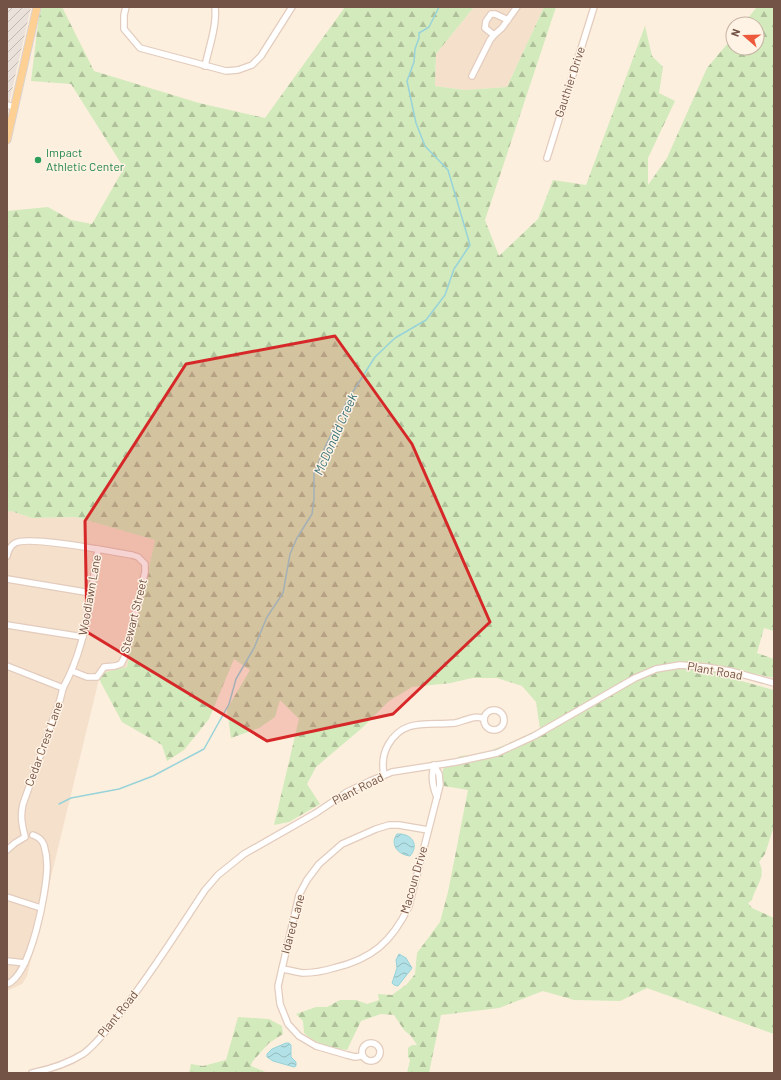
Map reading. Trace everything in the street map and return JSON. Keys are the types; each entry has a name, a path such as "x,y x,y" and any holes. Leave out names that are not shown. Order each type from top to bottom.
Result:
{"main road":[{"path":"7,140 10,106 37,7"}],"street":[{"path":"126,7 124,15 124,29 140,48 226,71 238,70 252,65 262,56 292,7"},
{"path":"204,66 214,27 216,14 215,7"},
{"path":"472,76 490,40 502,28 517,7"},
{"name":"Gauthier Drive","path":"547,158 594,7"},
{"path":"494,35 485,28 488,16 495,14 508,20"},
{"name":"Woodlawn Lane","path":"7,556 11,546 20,541 54,543 98,549 83,637 72,671 63,688"},
{"name":"Stewart Street","path":"72,671 87,676 97,677 104,667 121,664 125,656 145,572 145,564 138,557 98,549"},
{"path":"7,578 91,593"},
{"path":"7,625 83,637"},
{"name":"Cedar Crest Lane","path":"7,666 63,688 23,804 21,812 25,837 7,850"},
{"name":"Plant Road","path":"32,1073 56,1068 72,1060 85,1052 107,1030 133,998 205,890 230,864 347,792 370,780 392,772 497,753 534,736 635,678 656,669 680,666 706,668 730,671 774,683"},
{"path":"384,775 383,764 386,749 391,740 407,727 422,724 463,722 476,717 484,719"},
{"name":"Macoun Drive","path":"282,969 304,973 350,964 370,955 387,940 401,923 409,906 436,797 433,788 432,773 434,765"},
{"name":"Idared Lane","path":"362,1056 355,1057 316,1046 299,1036 288,1024 280,1004 278,986 300,894 307,880 319,864 342,844 389,825 399,825 428,830"},
{"path":"7,984 15,980 25,963 37,929 47,875 47,861 42,842 34,835"},
{"path":"7,897 41,908"},
{"path":"7,961 25,963"}],"highlighted area":[{"path":"335,336 412,444 490,622 393,714 267,741 87,632 85,521 186,364"}],"shaded area":[{"path":"7,7 31,7 7,112"},
{"path":"474,7 544,7 507,87 465,90 435,86 436,54"},
{"path":"11,511 32,518 76,517 155,540 127,667 106,672 99,679 27,976 22,984 7,991 7,512"}],"green space":[{"path":"40,7 62,7 94,71 199,103 265,118 345,7 474,7 436,54 435,86 465,90 507,87 544,7 556,7 485,220 499,256 538,219 553,180 586,185 645,26 652,56 663,67 659,93 675,101 648,158 648,185 667,158 707,68 725,47 725,56 765,56 765,16 750,16 757,7 774,7 774,631 764,628 757,653 774,659 774,678 756,674 731,678 774,690 774,826 765,854 759,862 762,872 760,881 752,900 748,903 752,908 774,918 774,1034 647,988 620,1001 574,1000 543,991 499,1008 441,1015 429,1073 407,1073 410,1060 408,1057 408,1048 412,1045 417,1045 394,1015 381,1014 361,1021 347,1050 319,1043 304,1033 303,1021 296,1014 316,1007 327,1007 340,1000 356,1000 367,1004 379,1000 378,994 392,995 407,984 415,974 417,953 440,922 448,892 468,790 444,786 442,777 443,769 460,756 482,754 540,729 536,702 522,686 497,678 472,678 451,683 412,687 389,701 362,728 316,767 307,784 320,804 289,822 274,825 299,719 280,700 275,717 259,728 231,738 227,709 250,670 234,659 209,719 184,750 167,761 162,745 122,722 99,679 106,672 127,667 155,540 76,517 32,518 11,511 7,512 7,211 48,207 71,220 92,224 124,168 71,84 31,81"},
{"path":"238,1017 269,1019 282,1026 283,1034 269,1043 252,1062 251,1066 268,1073 189,1073 191,1064 203,1066 226,1060"}],"water":[{"path":"397,834 406,835 412,840 414,847 410,856 402,854 396,849 394,842"},
{"path":"399,954 406,958 412,968 398,986 392,983 397,968 396,960"},
{"path":"286,1043 291,1045 291,1057 296,1062 296,1066 294,1067 273,1061 267,1057 267,1054 272,1049"}],"waterway":[{"name":"McDonald Creek","path":"59,804 71,798 119,789 153,776 204,749 229,704 236,679 254,648 267,617 283,593 290,554 297,538 312,514 314,499 314,473 347,401 375,357 395,338 426,320 445,295 454,269 470,245 448,170 425,146 416,123 407,81 414,62 415,49 419,38 419,33 429,27 439,7"}],"place":[{"name":"Impact Athletic Center","path":"38,160"}]}
